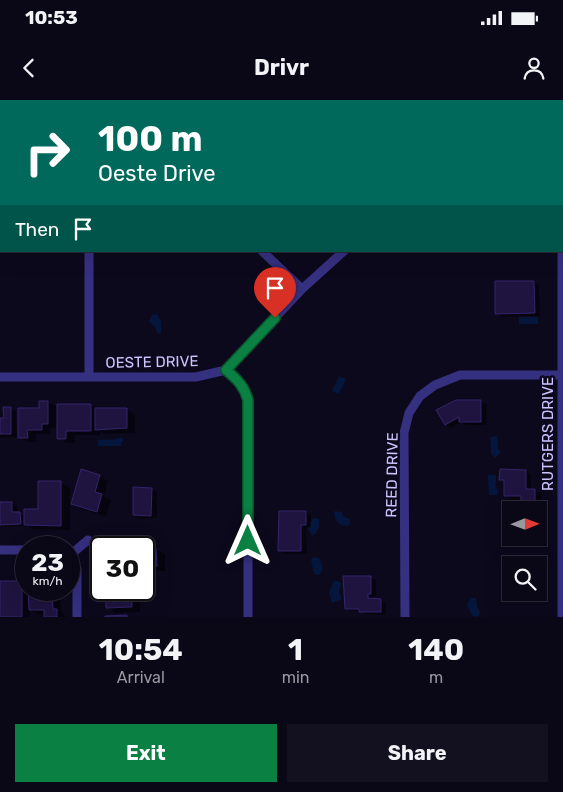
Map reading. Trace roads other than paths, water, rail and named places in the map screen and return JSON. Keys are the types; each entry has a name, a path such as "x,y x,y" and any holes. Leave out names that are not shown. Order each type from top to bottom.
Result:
{"street":[{"path":"89,252 89,376"},
{"path":"263,252 302,289"},
{"path":"248,617 248,400 239,380 226,370 302,289 343,252"},
{"name":"RUTGERS DRIVE","path":"562,252 562,617"},
{"name":"OESTE DRIVE","path":"0,377 196,377 226,370"},
{"name":"REED DRIVE","path":"404,617 404,433 409,413 420,396 435,385 460,375 563,375"},
{"path":"80,547 88,540"},
{"path":"0,550 15,550"},
{"path":"77,601 77,617"}],"water":[{"path":"157,314 161,321 161,333 158,334 155,327 149,321 152,315"},
{"path":"519,317 538,317 538,324 519,324"},
{"path":"339,376 346,379 339,394 332,391"},
{"path":"497,436 498,448 501,452 495,458 491,453 490,437"},
{"path":"123,438 121,446 98,446 98,440"},
{"path":"488,475 496,475 497,495 489,495"},
{"path":"334,511 342,512 343,516 350,519 350,524 347,526 339,523"},
{"path":"313,518 319,519 319,524 317,531 312,536 308,529"},
{"path":"313,557 319,558 322,564 322,571 319,575 314,573 311,560"},
{"path":"334,580 342,583 339,592 342,599 332,603 329,593"},
{"path":"471,598 476,598 477,607 480,612 478,617 472,616 467,604"}]}
